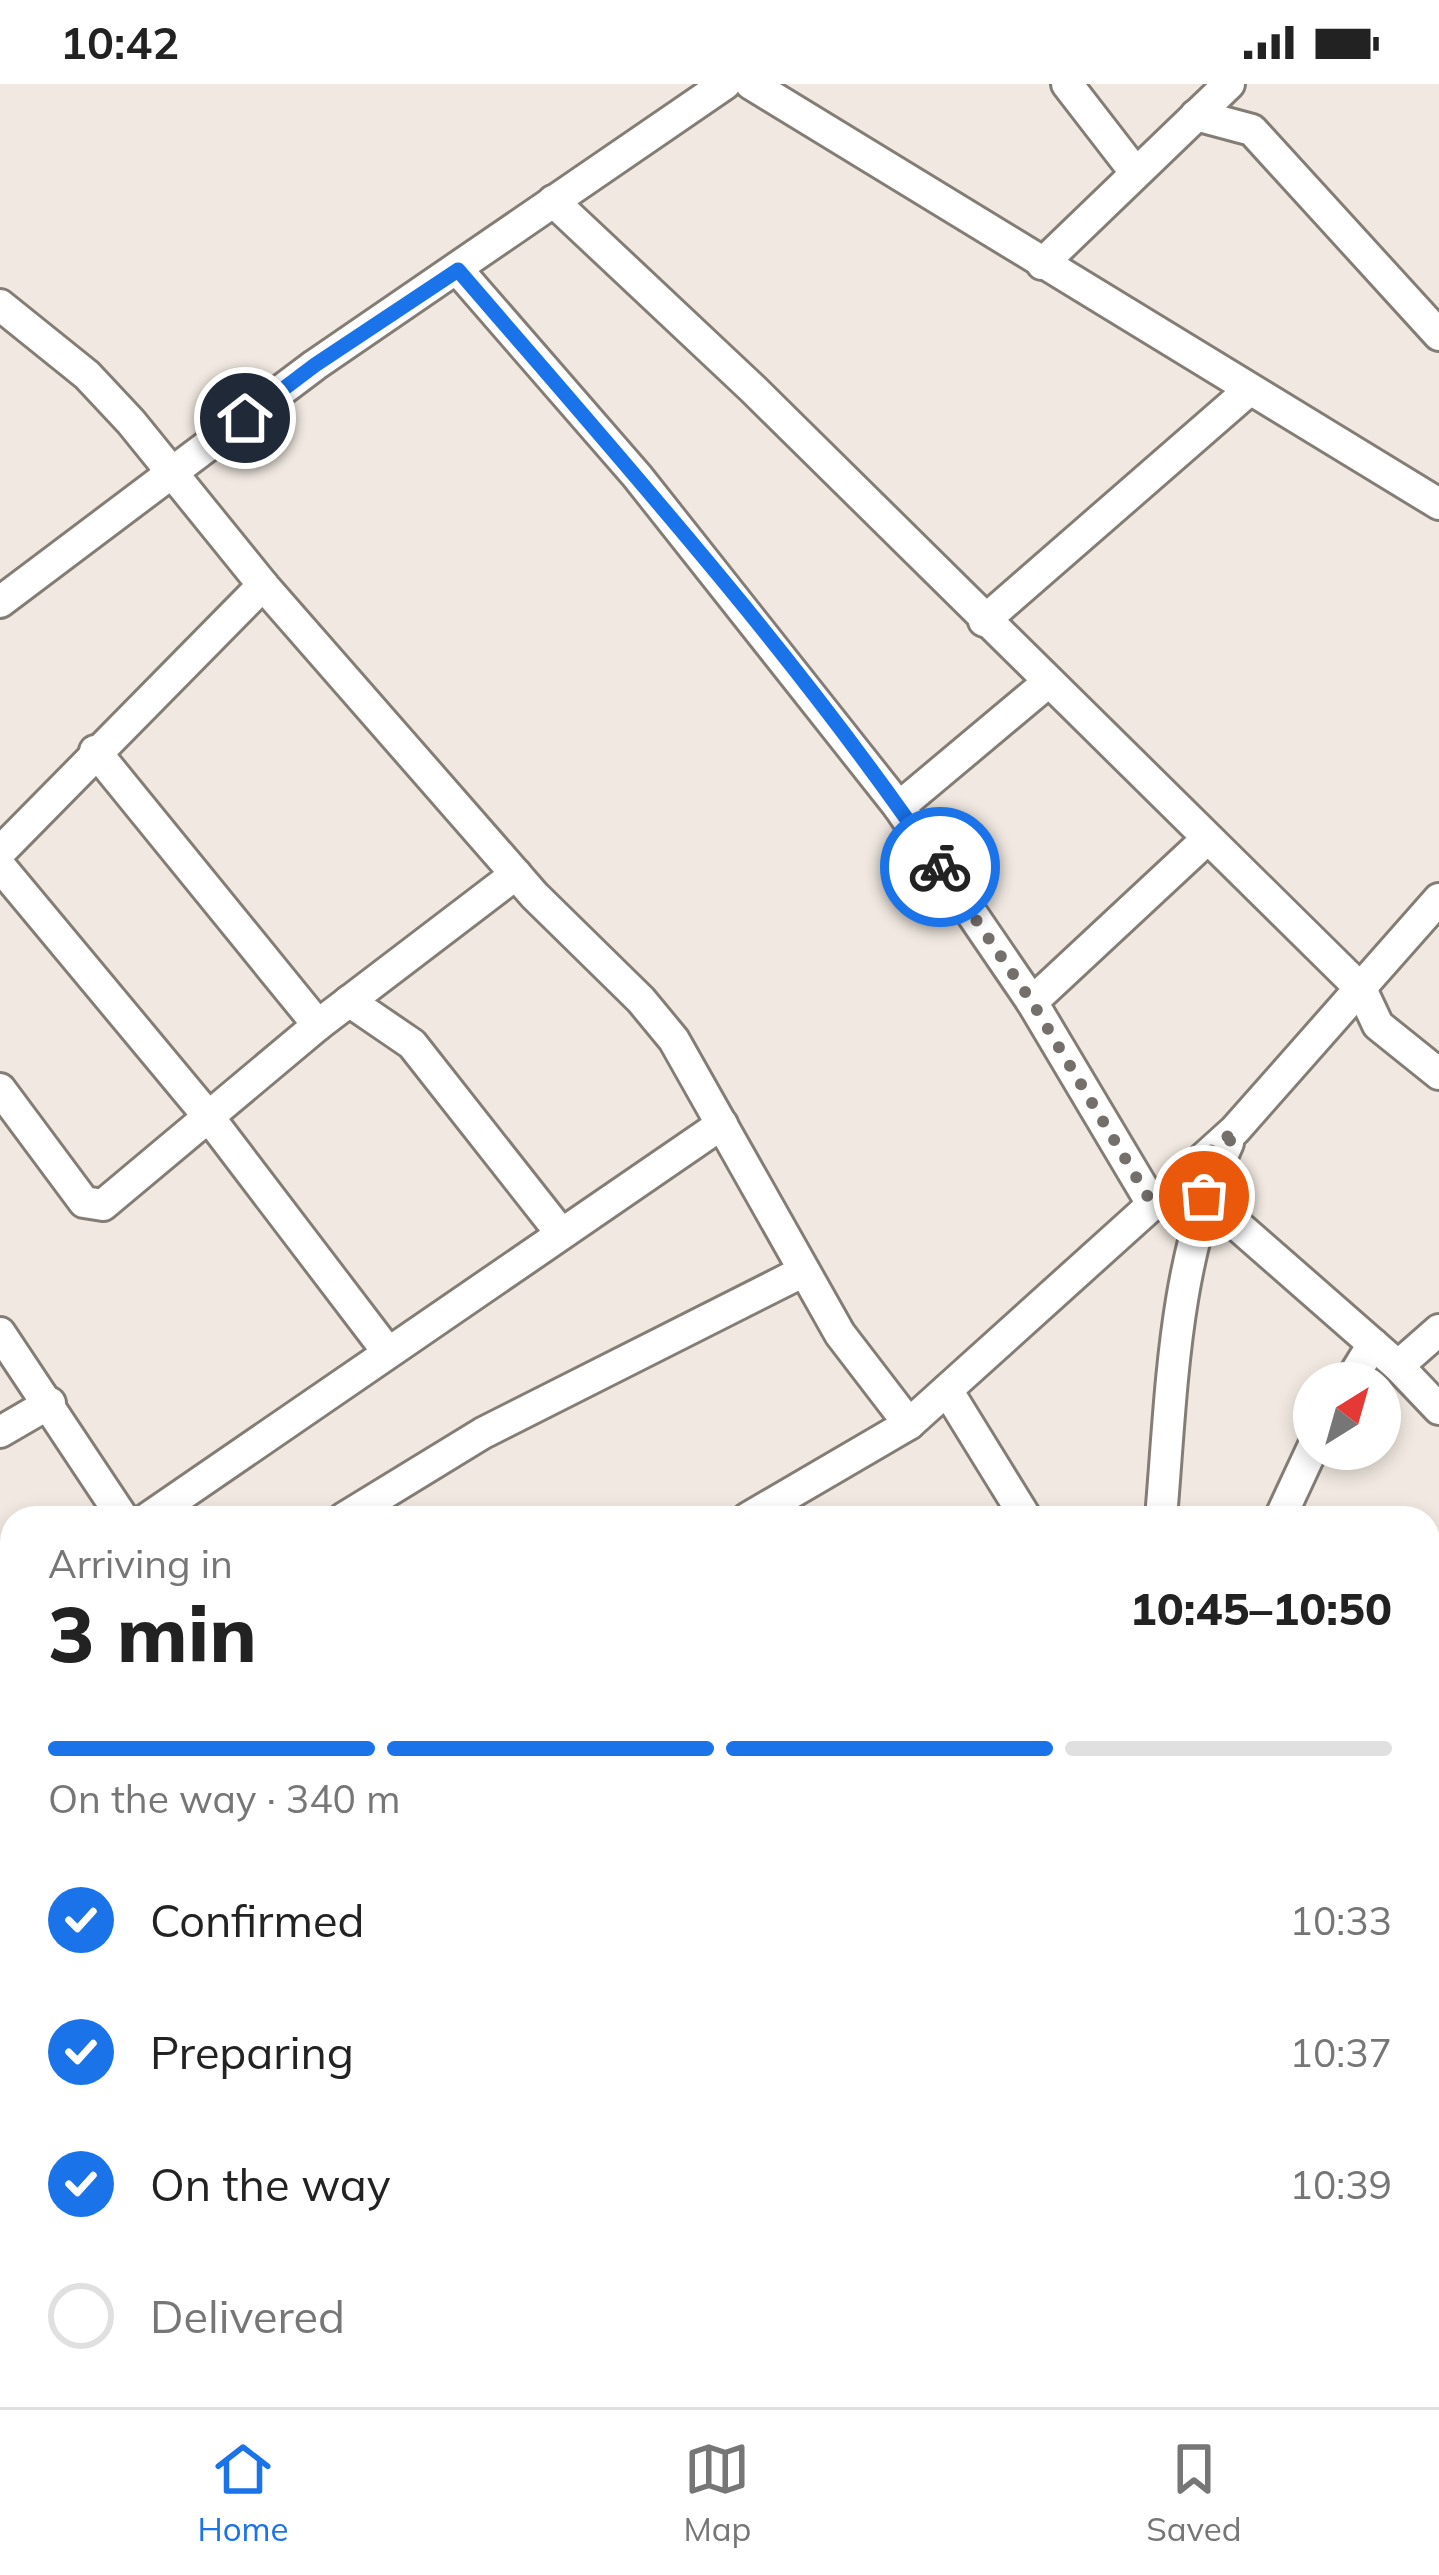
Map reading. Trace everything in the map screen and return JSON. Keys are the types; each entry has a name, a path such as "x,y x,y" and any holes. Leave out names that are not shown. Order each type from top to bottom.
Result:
{"street":[{"path":"0,602 315,365 725,84"},
{"path":"751,84 1439,504"},
{"path":"1067,84 1135,172"},
{"path":"1042,263 1229,84"},
{"path":"1196,115 1252,130 1439,335"},
{"path":"553,201 753,389 1361,989 1378,1025 1439,1074"},
{"path":"458,270 637,476 899,807 1032,1002 1151,1202"},
{"path":"0,305 87,375 176,472 263,585 516,874 663,1027 840,1334 909,1424"},
{"path":"983,621 1248,391"},
{"path":"0,852 263,585"},
{"path":"899,807 1047,683"},
{"path":"95,751 318,1025"},
{"path":"1032,1002 1207,839"},
{"path":"0,866 208,1116 387,1351"},
{"path":"0,1089 84,1202 97,1207 318,1025 516,874"},
{"path":"794,1506 909,1424 1235,1130 1361,989 1426,935 1439,899"},
{"path":"349,1001 391,1024 412,1044 560,1232"},
{"path":"165,1506 722,1124"},
{"path":"1162,1506 1180,1288 1204,1196 1235,1130"},
{"path":"1204,1196 1393,1362"},
{"path":"364,1506 484,1433 804,1271"},
{"path":"1401,1363 1439,1330"},
{"path":"0,1334 115,1506"},
{"path":"1362,1362 1373,1344"},
{"path":"1401,1369 1439,1409"},
{"path":"946,1390 1018,1506"},
{"path":"0,1432 50,1403"},
{"path":"1286,1506 1302,1470"}],"way so far":[{"path":"940,867 1032,1002 1151,1202 1235,1130 1204,1196"}],"route":[{"path":"245,418 458,270 637,476 899,807 940,867"}]}
